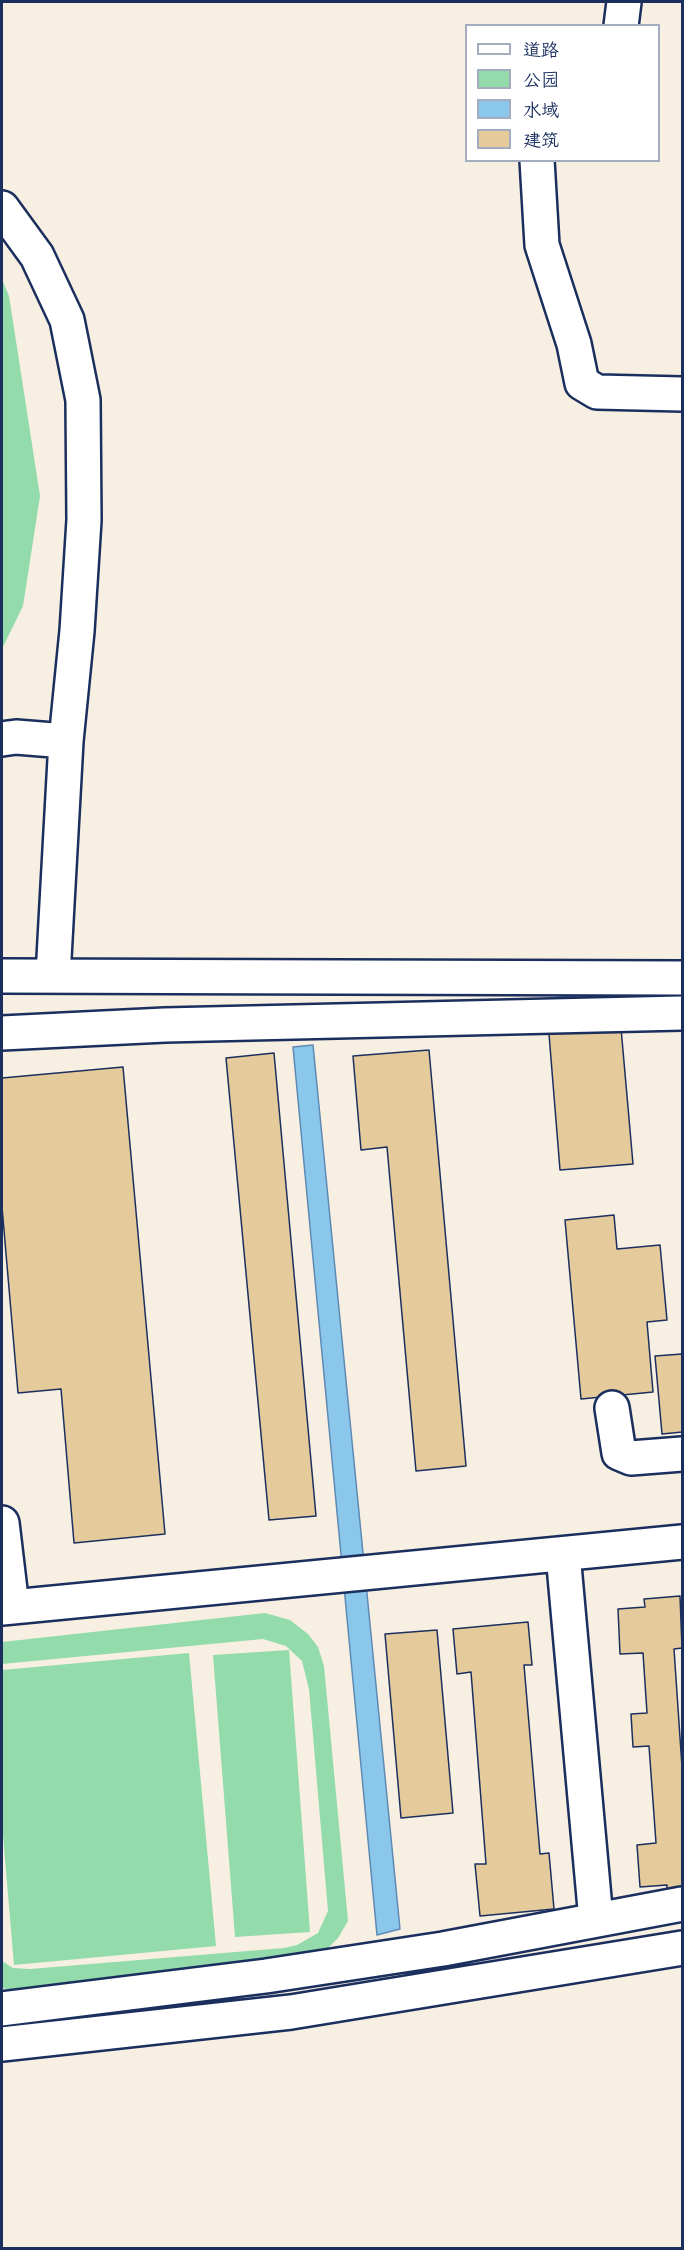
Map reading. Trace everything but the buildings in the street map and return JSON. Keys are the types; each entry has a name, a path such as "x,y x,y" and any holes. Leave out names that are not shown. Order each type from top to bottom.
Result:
{"street":[{"path":"621,24 624,2"},
{"path":"537,162 542,245 574,344 582,383 597,392 682,394"},
{"path":"2,208 37,256 68,320 83,400 84,520 77,631 66,741 53,976"},
{"path":"2,739 15,737 66,741"},
{"path":"2,976 682,978"},
{"path":"2,1033 165,1025 682,1013"},
{"path":"612,1408 619,1453 631,1458 682,1454"},
{"path":"2,1523 7,1607 682,1542"},
{"path":"563,1554 596,1920"},
{"path":"2,2009 266,1976 443,1949 682,1904"},
{"path":"2,2044 291,2012 682,1948"}],"green space":[{"path":"2,279 9,296 40,496 23,606 2,649"},
{"path":"265,1613 290,1620 308,1634 318,1647 324,1666 348,1921 338,1938 323,1953 25,1994 2,1988 2,1961 13,1968 30,1969 284,1948 297,1945 318,1933 328,1911 309,1689 302,1661 286,1646 263,1639 2,1664 2,1642"},
{"path":"289,1650 310,1932 235,1937 213,1655"},
{"path":"189,1653 216,1946 14,1965 2,1824 2,1670"}],"water":[{"path":"313,1045 400,1929 377,1935 293,1047"}]}
